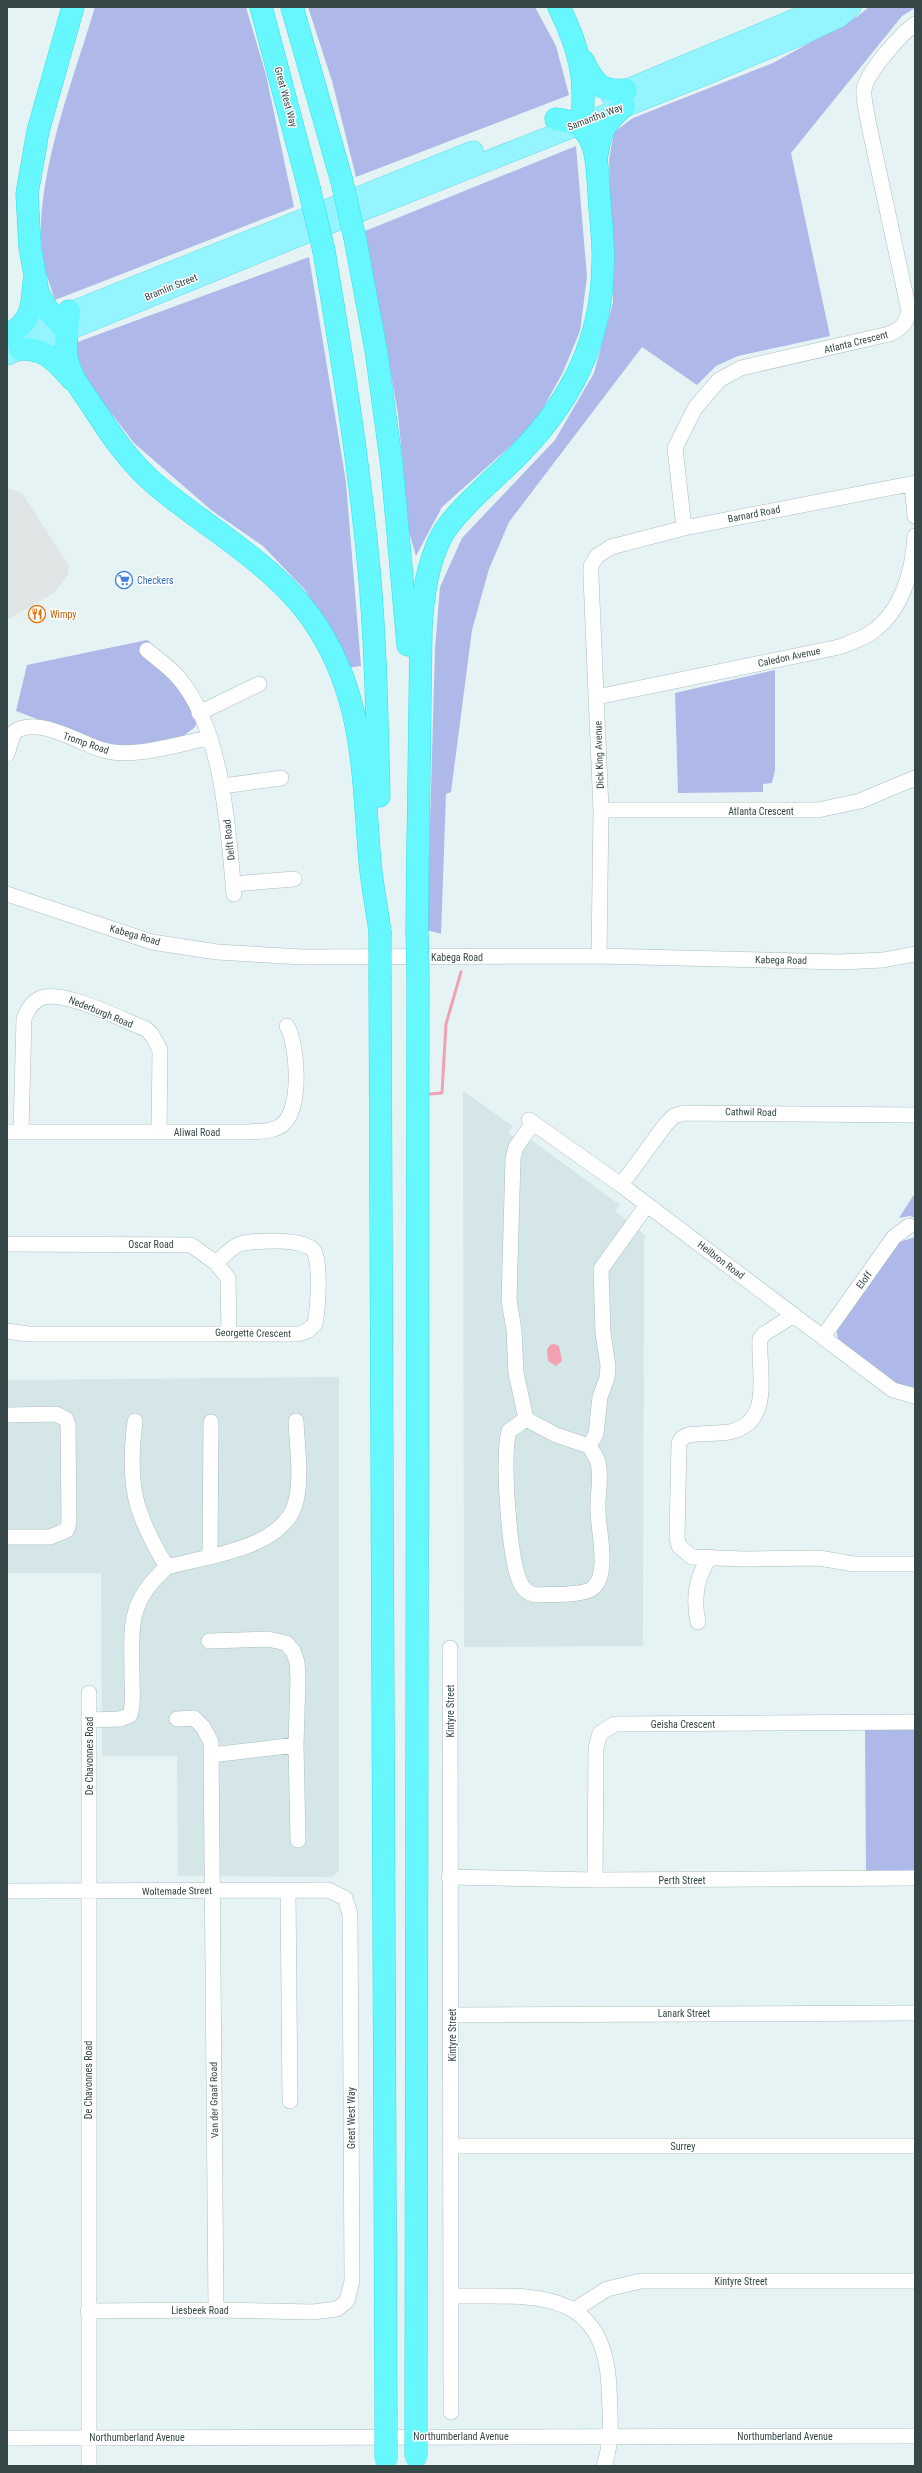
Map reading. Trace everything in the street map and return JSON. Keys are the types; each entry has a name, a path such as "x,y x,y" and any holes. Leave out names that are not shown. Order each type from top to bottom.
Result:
{"highway":[{"path":"73,7 33,152 27,194 34,276 38,293 64,322 67,359 78,386"},
{"name":"Great West Way","path":"261,7 309,188 324,251 342,357 369,570 377,689 380,932"},
{"path":"292,7 341,178 355,238 376,350 392,467 412,690 418,850"},
{"path":"559,7 575,44 593,79 598,84 625,98 606,122 602,132 596,160"},
{"path":"416,2462 417,929 422,598 427,573 443,535 452,521 543,429 562,404 578,375 597,316 602,290 604,262 596,160 589,138 580,118 585,84 575,44"},
{"path":"556,119 580,118"},
{"path":"34,276 31,312 10,344 39,350 52,356 78,386 130,459 156,484 280,580 299,600 335,657 350,692 356,723 365,779 370,864 380,932 386,2463"}],"main road":[{"name":"Samantha Way","path":"333,213 580,118 824,7"},
{"name":"Samantha Way","path":"625,98 801,35 838,18 851,7"},
{"name":"Samantha Way","path":"333,213 556,119"},
{"name":"Bramlin Street","path":"10,344 333,213"}],"street":[{"name":"Atlanta Crescent","path":"684,528 675,448 695,408 719,380 741,368 889,334 899,330 907,321 908,310 868,121 864,90 870,74 915,24"},
{"name":"Barnard Road","path":"597,556 610,547 684,528 913,484"},
{"path":"913,484 915,516"},
{"name":"Caledon Avenue","path":"597,697 838,647 859,639 880,625 903,592 909,574 915,536"},
{"name":"Dick King Avenue","path":"597,556 591,566 591,577 601,810 599,956"},
{"name":"Delft Road","path":"147,650 177,676 199,713 222,786 234,889 294,879"},
{"path":"199,713 260,684"},
{"name":"Tromp Road","path":"7,754 14,732 26,726 32,725 103,750 124,753 208,738"},
{"path":"222,786 281,778"},
{"name":"Atlanta Crescent","path":"601,810 818,810 860,801 914,780"},
{"name":"Kabega Road","path":"7,894 152,942 217,952 354,957 599,956 840,962 883,960 915,954"},
{"name":"Nederburgh Road","path":"14,1131 24,1018 26,1010 33,1002 47,997 64,997 146,1029 152,1035 160,1050 159,1132"},
{"name":"Aliwal Road","path":"14,1131 248,1132 274,1129 284,1123 293,1109 295,1094 296,1053 292,1034 287,1026"},
{"name":"Cathwil Road","path":"621,1185 666,1124 674,1116 684,1113 915,1115"},
{"name":"Heilbron Road","path":"526,1419 516,1373 508,1288 513,1159 516,1147 531,1122 647,1204 893,1390 915,1396"},
{"path":"589,1446 596,1434 600,1397 607,1378 608,1366 603,1333 601,1269 647,1204"},
{"name":"Eloff","path":"823,1337 894,1237 908,1226"},
{"name":"Georgette Crescent","path":"7,1331 28,1334 298,1334 311,1329 315,1324 316,1259 314,1250 303,1243 246,1242 234,1248 216,1263"},
{"name":"Oscar Road","path":"7,1244 191,1245 202,1251 216,1263 228,1278 229,1333"},
{"path":"794,1315 764,1334 760,1339 760,1405 753,1420 730,1432 688,1435 682,1438 679,1443 677,1538 679,1546 692,1557 745,1559 819,1558 854,1564 915,1564"},
{"path":"7,1415 56,1414 66,1419 68,1425 69,1522 67,1530 50,1537 7,1537"},
{"path":"526,1419 556,1435 589,1446 598,1463 600,1477 598,1512 601,1531 601,1564 598,1582 592,1588 584,1592 528,1593 519,1579 509,1536 506,1446 509,1431 526,1419"},
{"path":"135,1421 132,1470 136,1504 153,1544 167,1567"},
{"path":"89,1720 120,1719 130,1714 132,1704 134,1614 138,1600 144,1590 167,1567 254,1544 267,1537 286,1519 296,1502 298,1487 296,1421"},
{"path":"210,1556 211,1422"},
{"path":"698,1622 696,1590 701,1571 710,1557"},
{"path":"209,1641 268,1639 286,1643 293,1651 297,1662 298,1679 296,1745 298,1840"},
{"name":"Kintyre Street","path":"450,1648 449,1877 452,2015 450,2146 451,2412"},
{"name":"De Chavonnes Road","path":"89,1693 89,2466"},
{"name":"Van der Graaf Road","path":"177,1719 187,1716 194,1718 198,1722 208,1734 211,1755 216,2310"},
{"name":"Geisha Crescent","path":"595,1880 596,1748 600,1733 615,1724 915,1722"},
{"path":"211,1755 296,1745"},
{"name":"Perth Street","path":"449,1877 595,1880 915,1878"},
{"name":"Woltemade Street","path":"7,1891 88,1892 328,1890 345,1898"},
{"path":"288,1891 290,2100"},
{"name":"Great West Way","path":"313,2312 327,2312 342,2306 350,2294 352,2281 350,1914 345,1898"},
{"name":"Lanark Street","path":"452,2015 915,2013"},
{"name":"Surrey","path":"450,2146 915,2146"},
{"name":"Kintyre Street","path":"574,2310 607,2289 641,2282 915,2281"},
{"path":"451,2296 535,2298 554,2301 574,2310 591,2326 604,2348 608,2365 611,2435 604,2466"},
{"name":"Liesbeek Road","path":"88,2311 216,2310 313,2312"},
{"name":"Northumberland Avenue","path":"7,2438 611,2435 915,2436"}],"shaded area":[{"path":"95,7 246,7 266,75 294,207 55,300 43,259 41,230 43,199 57,132"},
{"path":"308,7 535,7 556,46 569,95 356,177 332,81"},
{"path":"869,7 915,8 902,16 791,153 830,336 738,356 716,366 697,385 642,347 509,522 489,569 472,630 451,792 446,794 441,934 427,930 435,649 440,587 462,538 555,440 594,373 613,302 609,160 614,132 633,118 773,63 858,16"},
{"path":"576,146 587,277 580,331 563,372 534,425 442,507 416,556 409,532 398,414 365,231"},
{"path":"309,257 346,482 361,666 345,668 329,628 305,590 263,546 211,510 134,443 88,383 72,344"},
{"path":"7,488 22,493 69,566 67,576 54,593 7,620"},
{"path":"147,640 152,644 141,649 180,686 197,723 194,728 183,736 139,747 103,744 16,711 27,665"},
{"path":"775,670 775,770 772,783 763,784 763,792 678,793 675,693"},
{"path":"463,1091 513,1126 508,1133 525,1145 530,1139 620,1205 615,1211 646,1236 644,1239 643,1646 464,1647"},
{"path":"915,1193 915,1218 910,1216 899,1218"},
{"path":"915,1237 915,1391 898,1385 838,1339 836,1327 896,1243"},
{"path":"554,1344 559,1346 562,1361 556,1366 548,1361 547,1350 550,1345"},
{"path":"339,1377 339,1871 332,1877 178,1876 177,1756 102,1756 101,1573 7,1573 7,1380"},
{"path":"865,1728 915,1728 915,1872 866,1872"}],"waterway":[{"path":"430,1094 442,1093 446,1024 461,972"}],"place":[{"name":"Checkers","path":"124,580"},
{"name":"Wimpy","path":"37,614"}]}
